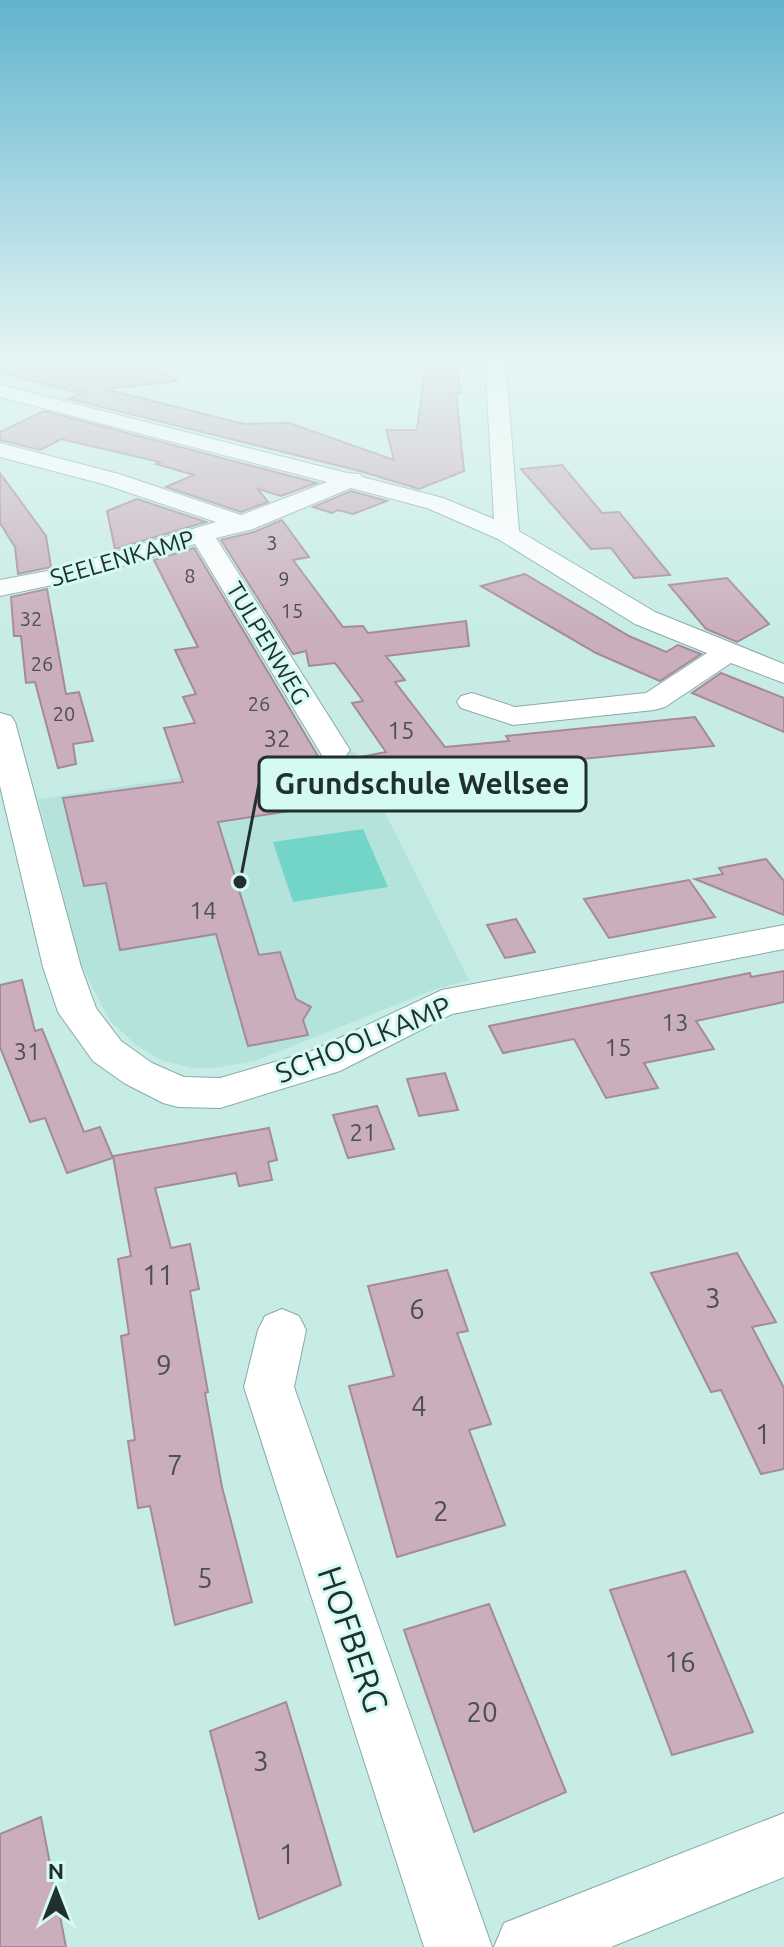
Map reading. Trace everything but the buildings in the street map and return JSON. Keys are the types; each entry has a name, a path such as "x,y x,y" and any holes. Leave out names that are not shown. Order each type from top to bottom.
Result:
{"street":[{"path":"231,449 435,503 507,534 633,612 784,674"},
{"path":"501,449 507,534"},
{"name":"SEELENKAMP","path":"0,450 111,479 244,524"},
{"name":"SEELENKAMP","path":"0,588 68,577 244,524 293,507 352,479"},
{"name":"TULPENWEG","path":"202,535 334,750"},
{"path":"472,702 513,716 654,701 728,652"},
{"name":"SCHOOLKAMP","path":"0,722 62,967 78,1012 107,1051 138,1073 178,1092 220,1093 326,1061 442,1003 784,937"},
{"name":"HOFBERG","path":"282,1330 269,1387 458,1947"},
{"path":"528,1947 784,1845"}],"shaded area":[{"path":"354,751 469,980 433,990 255,1061 216,1068 191,1068 161,1060 136,1045 110,1021 81,965 38,799"}],"green space":[{"path":"363,829 388,887 293,902 273,842"}],"place":[{"name":"Grundschule Wellsee","path":"240,882"}]}
